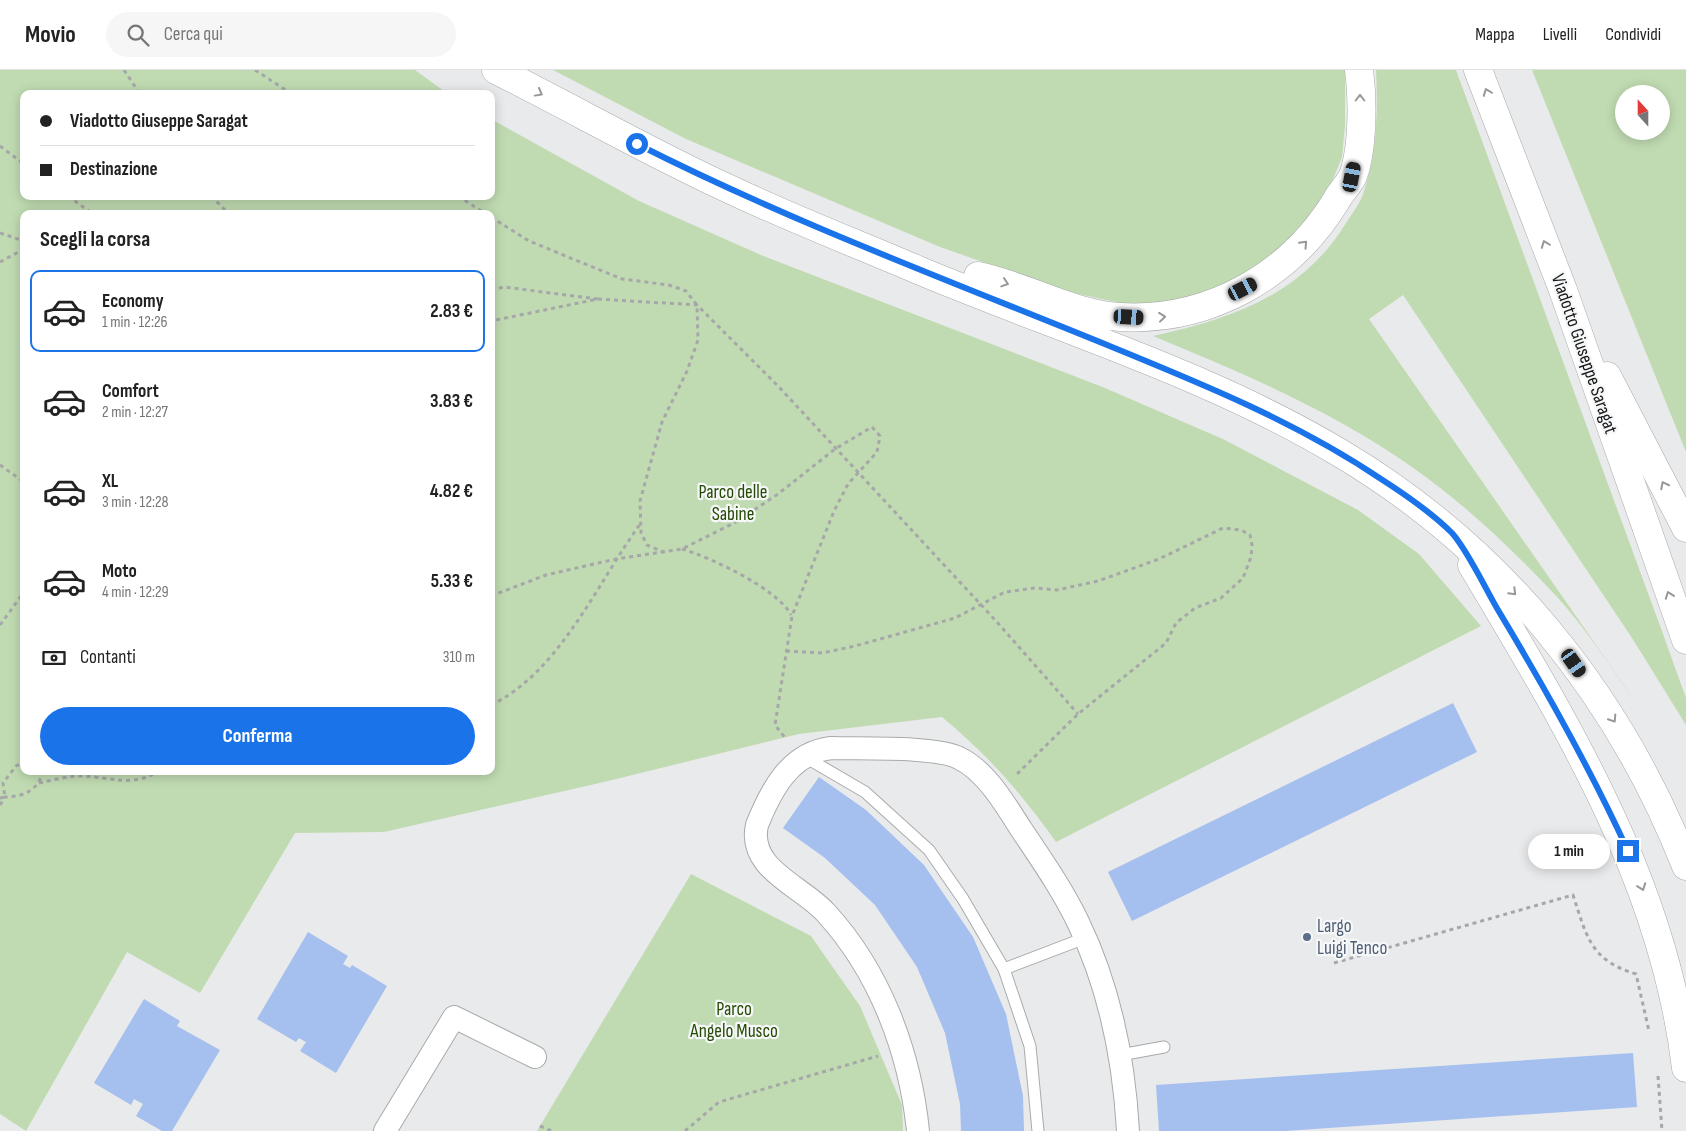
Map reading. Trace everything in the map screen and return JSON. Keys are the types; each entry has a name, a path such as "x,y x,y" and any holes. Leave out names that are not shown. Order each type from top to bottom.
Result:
{"main road":[{"path":"496,70 644,148 726,188 922,272 1165,368 1279,420 1337,451 1378,477 1428,512 1454,536 1527,606 1567,652 1601,700 1652,788 1686,866"},
{"path":"922,272 993,279 1096,314 1117,317 1161,317 1180,314 1232,295 1254,284 1292,257 1325,218 1352,177 1359,133 1359,70"},
{"name":"Viadotto Giuseppe Saragat","path":"1478,70 1563,290 1686,640"},
{"path":"1563,290 1686,528"},
{"path":"1454,536 1532,666 1606,805 1634,865 1669,972 1686,1068"}],"street":[{"path":"918,1131 911,1081 902,1049 880,995 832,920 809,897 775,873 757,849 755,833 759,818 783,774 804,756 831,748 939,752 957,756 975,768 996,794 1054,878 1085,938 1104,990 1120,1055 1128,1131"},
{"path":"385,1131 454,1017 535,1057"}],"lane":[{"path":"804,756 865,792 929,850 962,899 1004,969 1030,1046 1038,1131"},
{"path":"1004,969 1085,938"},
{"path":"1120,1055 1164,1047"}],"path":[{"path":"124,70 137,90"},
{"path":"255,70 286,90"},
{"path":"0,146 20,161"},
{"path":"74,200 87,210"},
{"path":"215,200 225,210"},
{"path":"464,200 480,210"},
{"path":"495,220 529,241 605,273 622,279 670,285 686,291 697,305 779,387 1078,714"},
{"path":"0,233 20,240"},
{"path":"0,262 20,251"},
{"path":"495,289 504,287 598,299 697,305"},
{"path":"495,320 598,299"},
{"path":"666,553 647,545 641,533 640,502 662,422 687,371 698,340 697,305"},
{"path":"495,594 546,575 616,560 682,549 736,522 771,499 835,449 872,427 880,436 877,452 856,473 834,511 792,616 775,725 787,740"},
{"path":"0,465 20,479"},
{"path":"495,703 525,684 543,664 577,620 641,522"},
{"path":"786,652 822,653 855,646 955,618 1006,592 1035,588 1057,590 1098,581 1159,559 1222,528 1241,530 1250,534 1252,545 1251,557 1243,578 1221,598 1195,608 1176,623 1166,643 1078,714 996,794"},
{"path":"682,549 702,555 776,596 787,607 792,616"},
{"path":"0,625 20,598"},
{"path":"0,805 5,798 2,783 16,766 20,764"},
{"path":"39,783 42,775"},
{"path":"0,798 21,797 39,783 80,776 121,782 136,781 150,775"},
{"path":"1334,963 1573,895 1587,936 1597,953 1614,967 1636,974 1651,1036"},
{"path":"685,1131 719,1102 902,1049"},
{"path":"1657,1072 1662,1131"},
{"path":"540,1126 552,1131"}],"green space":[{"name":"Parco delle Sabine","path":"0,70 415,70 442,90 20,90 20,200 495,200 495,121 639,201 761,255 1105,388 1225,440 1358,510 1419,554 1481,626 1056,842 1004,776 959,731 942,717 799,734 604,782 384,832 295,833 200,993 127,952 26,1131 0,1114"},
{"path":"553,70 1345,70 1345,125 1342,157 1327,194 1306,226 1267,266 1189,300 1130,305 1069,292 940,247 686,139"},
{"path":"1376,70 1456,70 1686,698 1686,725 1632,638 1403,295 1369,319 1635,701 1588,635 1558,598 1488,529 1432,481 1382,447 1319,411 1220,364 1153,336 1210,321 1237,312 1262,300 1286,286 1308,269 1328,248 1359,204 1367,182 1374,150 1377,102"},
{"path":"1532,70 1686,70 1686,452"},
{"name":"Parco Angelo Musco","path":"691,874 811,936 860,1006 902,1105 903,1131 537,1131"}],"building":[{"path":"1453,703 1477,752 1132,921 1108,872"},
{"path":"819,777 866,810 924,865 973,937 1006,1014 1023,1096 1024,1131 961,1131 960,1104 945,1033 917,967 875,905 825,858 783,828"},
{"path":"308,932 348,956 343,964 350,968 352,965 387,986 336,1073 300,1051 306,1042 299,1038 296,1042 257,1019"},
{"path":"144,999 180,1021 177,1026 220,1050 172,1131 162,1131 136,1116 143,1104 134,1099 131,1105 94,1083"},
{"path":"1633,1053 1637,1107 1285,1131 1159,1131 1156,1085"}],"place":[{"name":"Largo Luigi Tenco","path":"1307,937"}],"route":[{"path":"637,144 764,206 922,272 1073,330 1241,402 1337,451 1403,493 1428,512 1454,536 1532,666 1606,805 1628,851"}]}
